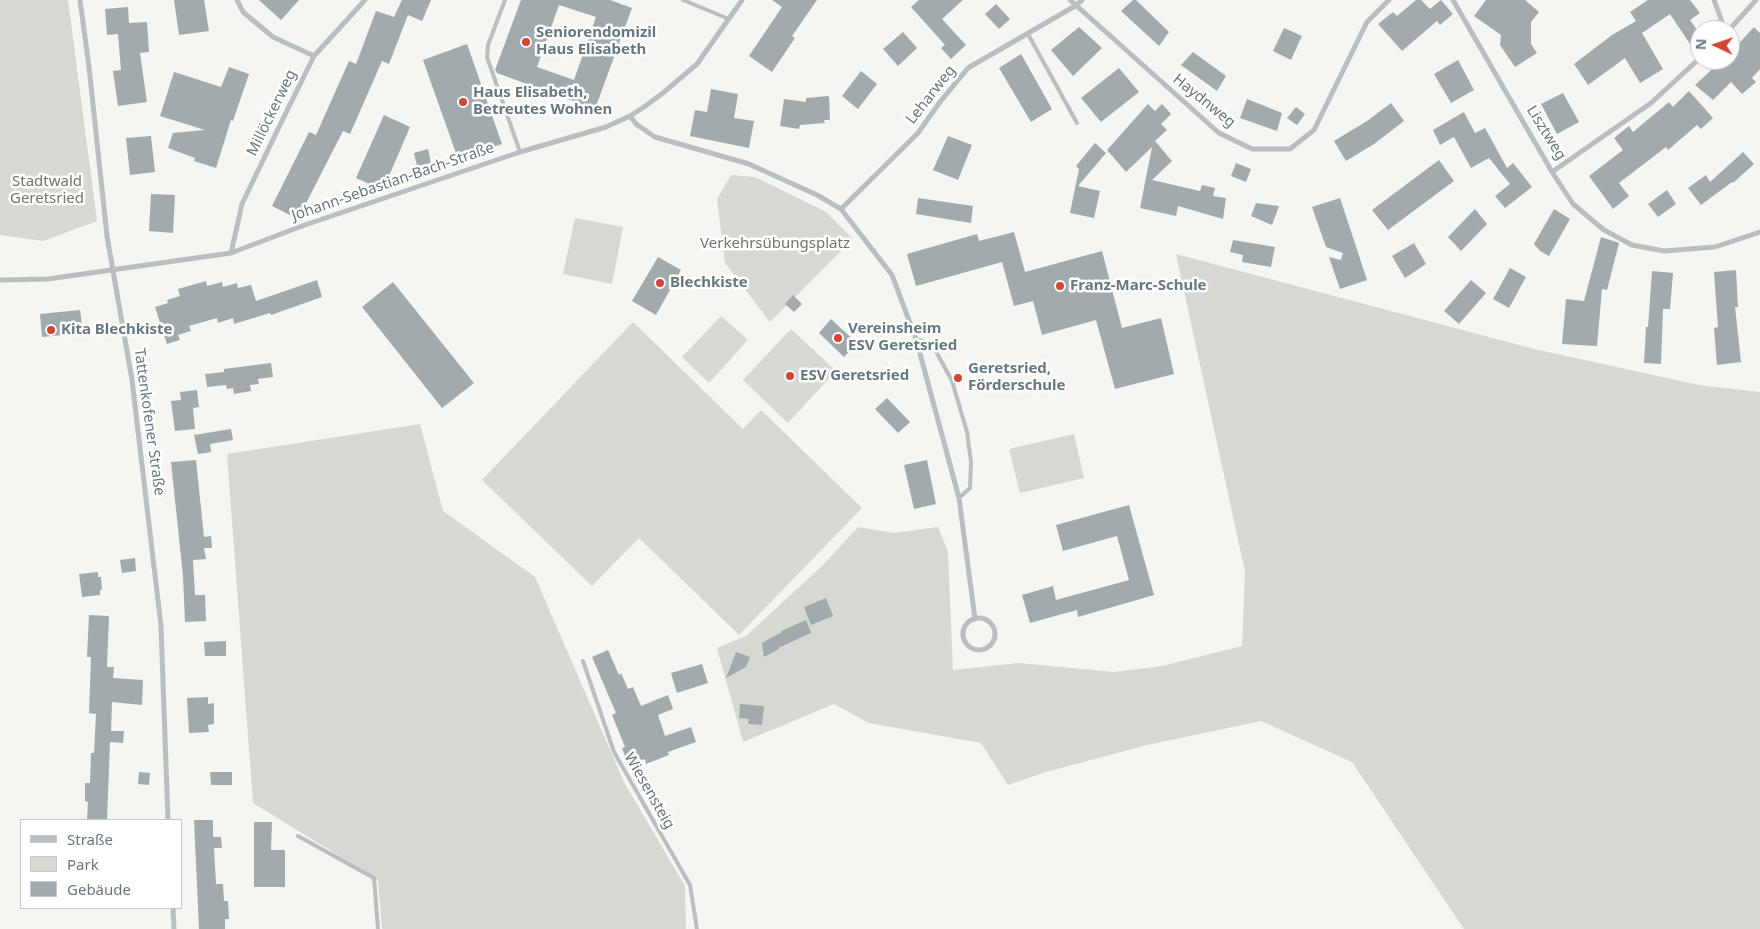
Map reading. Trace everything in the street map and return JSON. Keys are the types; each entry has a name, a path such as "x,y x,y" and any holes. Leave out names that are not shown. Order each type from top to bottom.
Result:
{"street":[{"name":"Tattenkofener Straße","path":"80,0 112,270 132,380 161,626 168,819"},
{"path":"236,0 243,12 273,37 314,56"},
{"name":"Millöckerweg","path":"231,254 242,204 314,56 365,0"},
{"name":"Johann-Sebastian-Bach-Straße","path":"0,280 48,279 231,254 302,226 520,152 606,128 630,116 697,64 742,0"},
{"name":"Haydnweg","path":"1070,0 1219,133 1252,149 1290,149 1314,130 1367,22 1389,0"},
{"name":"Leharweg","path":"841,209 918,133 968,68 1075,6 1082,0"},
{"name":"Lisztweg","path":"1453,0 1552,172 1651,104 1690,67"},
{"path":"1714,0 1721,20"},
{"path":"1738,20 1756,0"},
{"path":"630,116 636,124 654,137 749,164 816,194 841,209 892,275 916,339 959,498 975,619"},
{"path":"1552,172 1573,204 1604,230 1632,245 1664,252 1715,247 1760,232"},
{"path":"981,618 988,621 994,633 994,639 989,645 980,650 970,647 965,642 963,635 965,625 975,619 981,618"},
{"path":"173,909 174,929"}],"lane":[{"path":"505,0 488,45 487,57 520,152"},
{"path":"683,0 729,19"},
{"path":"1028,34 1077,122"},
{"path":"916,339 932,344 952,381 967,432 971,462 970,488 959,498"},
{"name":"Wiesensteig","path":"583,661 614,752 690,885 697,929"},
{"path":"298,836 374,878 378,929"}],"green space":[{"name":"Stadtwald Geretsried","path":"0,0 68,0 97,221 43,241 0,235"},
{"name":"Verkehrsübungsplatz","path":"731,175 755,177 826,212 853,239 770,322 725,263 717,199"},
{"path":"575,218 623,227 612,284 563,274"},
{"path":"1176,254 1534,349 1699,385 1760,392 1760,929 1464,929 1352,762 1261,721 1147,745 1046,772 1008,785 981,743 869,723 834,704 743,742 717,648 746,636 823,565 858,527 894,533 938,527 948,552 953,670 1019,663 1114,672 1162,666 1242,646 1245,572"},
{"path":"721,316 748,340 709,383 682,357"},
{"path":"633,322 743,429 761,410 862,508 739,635 639,538 592,586 482,480"},
{"name":"ESV Geretsried","path":"791,329 836,371 788,423 743,380"},
{"path":"420,424 443,511 535,577 624,782 685,886 686,929 382,929 378,880 253,803 227,454"},
{"path":"1074,434 1084,478 1020,493 1009,449"}],"building":[{"path":"174,0 204,0 209,31 179,35"},
{"path":"259,0 299,0 281,20"},
{"path":"402,0 431,0 422,21 408,15 389,64 382,61 350,134 343,131 298,219 272,206 309,132 316,135 349,61 356,64 376,11 394,17"},
{"name":"Seniorendomizil Haus Elisabeth","path":"521,0 610,0 632,8 595,109 497,73 495,70","holes":["559,5 596,17 574,80 537,67"]},
{"path":"772,0 817,0 792,36 795,38 772,72 749,56 782,7"},
{"path":"919,0 963,0 942,19 966,45 951,59 941,48 945,45 911,7"},
{"path":"1133,0 1136,0 1169,32 1159,46 1121,11"},
{"path":"1416,0 1421,0 1430,9 1441,0 1453,14 1440,25 1437,21 1402,51 1378,24 1393,12 1397,16"},
{"path":"1486,0 1525,0 1539,12 1531,22 1531,44 1537,53 1515,67 1500,45 1501,35 1474,16"},
{"path":"1648,0 1690,0 1700,13 1690,20 1690,44 1670,14 1642,33 1663,69 1640,83 1625,58 1588,85 1574,64 1612,35 1636,21 1630,12"},
{"path":"996,4 1010,19 999,29 985,14"},
{"path":"128,7 129,23 147,22 149,52 140,53 147,102 118,106 113,71 121,70 118,34 107,35 105,9"},
{"path":"1079,27 1102,48 1073,76 1051,50"},
{"path":"1754,27 1760,33 1760,69 1752,78 1756,82 1742,94 1731,82 1713,100 1695,85 1711,70 1740,70 1740,42"},
{"path":"1284,28 1302,36 1291,60 1273,51"},
{"path":"903,32 917,48 898,66 883,49"},
{"name":"Haus Elisabeth, Betreutes Wohnen","path":"467,44 502,144 458,159 423,60"},
{"path":"1193,52 1226,76 1217,91 1181,65"},
{"path":"1021,54 1052,109 1031,122 999,68"},
{"path":"1458,60 1474,90 1451,103 1434,74"},
{"path":"229,67 249,74 233,121 231,120 216,168 194,161 195,158 168,148 173,133 205,130 160,116 174,72 221,87"},
{"path":"1119,68 1139,92 1101,122 1081,98"},
{"path":"861,71 877,84 858,109 842,96"},
{"path":"711,89 738,94 734,118 754,121 749,148 690,136 695,110 707,112"},
{"path":"1689,91 1713,118 1701,129 1697,125 1668,150 1666,147 1619,183 1629,196 1613,209 1589,176 1623,150 1614,138 1629,126 1633,132 1669,102 1673,107"},
{"path":"1563,93 1579,122 1557,134 1541,104"},
{"path":"829,96 830,120 824,120 825,123 800,125 799,129 780,126 784,99 806,102 806,98"},
{"path":"1247,99 1282,113 1277,131 1240,118"},
{"path":"1391,103 1404,121 1374,144 1346,161 1334,141 1367,121"},
{"path":"1148,104 1155,111 1162,104 1171,114 1161,124 1167,130 1155,141 1172,161 1152,180 1200,191 1202,185 1215,188 1213,196 1226,198 1223,219 1178,206 1176,216 1140,208 1152,147 1126,172 1107,150"},
{"path":"1296,107 1305,114 1297,125 1287,118"},
{"path":"1464,112 1475,133 1485,128 1507,168 1513,163 1532,187 1505,208 1495,196 1510,184 1489,158 1471,168 1454,137 1440,145 1433,130"},
{"path":"384,115 410,127 383,190 356,178"},
{"path":"151,136 155,172 130,175 126,138"},
{"path":"948,136 972,145 958,180 933,170"},
{"path":"1095,143 1106,153 1078,186 1100,191 1094,218 1070,213 1079,169 1076,166"},
{"path":"428,149 431,163 417,166 414,153"},
{"path":"1743,152 1754,164 1733,183 1701,205 1688,188 1706,175 1710,182"},
{"path":"1439,160 1454,181 1388,230 1372,210"},
{"path":"1236,163 1251,169 1246,182 1231,176"},
{"path":"1667,190 1676,204 1658,217 1648,204"},
{"path":"151,194 175,195 173,233 149,231"},
{"path":"918,198 973,206 971,223 916,214"},
{"path":"1340,198 1367,280 1340,289 1329,257 1341,260 1343,253 1326,247 1312,207"},
{"path":"1256,203 1279,206 1272,225 1251,216"},
{"path":"1475,209 1487,224 1461,251 1448,237"},
{"path":"1554,209 1570,219 1549,256 1540,251 1534,244"},
{"path":"1014,232 1025,272 1102,251 1122,328 1161,318 1174,374 1115,389 1096,320 1042,335 1033,301 1014,306 1002,262 916,286 907,254 977,234 979,241"},
{"path":"1601,237 1619,243 1607,290 1602,289 1597,346 1562,344 1566,299 1584,301"},
{"path":"1233,240 1275,247 1271,267 1242,262 1243,255 1230,252"},
{"path":"1414,243 1426,264 1405,278 1392,256"},
{"path":"658,257 681,270 656,315 632,301"},
{"path":"1510,268 1526,277 1509,308 1493,299"},
{"path":"1736,270 1738,307 1735,307 1741,362 1717,365 1714,328 1718,327 1714,272"},
{"path":"1652,271 1673,273 1670,309 1663,309 1661,364 1644,363"},
{"path":"317,280 322,297 271,315 270,313 234,324 233,318 218,323 217,318 189,326 191,331 178,335 180,340 167,344 155,307 168,303 167,300 180,296 178,289 206,281 207,286 222,282 223,287 237,283 238,288 251,285 256,301"},
{"path":"1471,280 1486,293 1459,324 1444,311"},
{"path":"393,282 474,383 442,408 362,307"},
{"path":"793,295 802,304 794,312 785,304"},
{"path":"80,310 83,333 42,337 40,314"},
{"name":"Vereinsheim ESV Geretsried","path":"831,319 857,343 844,357 819,333"},
{"path":"271,363 273,377 258,379 259,384 250,385 251,391 234,394 233,388 227,389 226,385 207,387 205,374 224,372 224,369"},
{"path":"197,390 199,407 193,408 195,429 175,431 171,401 181,400 180,392"},
{"path":"887,398 910,422 898,433 875,409"},
{"path":"231,429 233,440 210,444 211,452 198,454 194,435"},
{"path":"196,460 204,537 211,536 212,548 204,548 206,559 193,560 195,595 205,595 206,621 185,622 183,576 171,462"},
{"path":"927,460 936,504 914,509 904,465"},
{"path":"1129,505 1154,595 1078,617 1077,610 1030,623 1022,595 1053,586 1056,600 1129,580 1117,536 1063,551 1056,525"},
{"path":"135,558 136,571 122,573 120,560"},
{"path":"98,572 98,577 101,577 102,590 100,590 100,595 82,597 79,574"},
{"path":"826,598 833,616 811,625 804,607"},
{"path":"89,615 109,616 107,667 114,667 113,678 143,680 142,705 112,702 111,731 124,731 123,743 110,742 107,819 87,819 88,802 85,801 85,783 90,783 91,753 94,753 96,714 89,713 91,657 87,657"},
{"path":"806,620 811,633 778,648 764,657 762,643 781,631"},
{"path":"226,641 226,656 205,656 204,642"},
{"path":"608,650 619,675 621,673 628,689 633,687 641,706 668,695 673,709 658,715 665,736 691,727 696,742 668,752 669,755 646,764 645,759 628,764 622,748 625,747 612,715 616,713 592,657"},
{"path":"736,652 750,657 746,667 726,678"},
{"path":"702,664 708,683 677,693 671,673"},
{"path":"208,697 208,704 214,703 214,724 208,725 209,732 189,733 187,698"},
{"path":"740,704 764,706 762,725 748,724 749,719 739,718"},
{"path":"139,772 150,773 149,785 138,784"},
{"path":"210,772 232,772 232,785 211,785"},
{"path":"194,820 213,820 213,837 221,837 222,848 214,848 216,884 223,884 224,901 228,901 229,919 225,919 225,929 199,929"},
{"path":"254,822 272,822 271,850 285,850 285,887 254,887"}],"place":[{"name":"Seniorendomizil Haus Elisabeth","path":"526,42"},
{"name":"Haus Elisabeth, Betreutes Wohnen","path":"463,102"},
{"name":"Blechkiste","path":"660,283"},
{"name":"Franz-Marc-Schule","path":"1060,286"},
{"name":"Kita Blechkiste","path":"51,330"},
{"name":"Vereinsheim ESV Geretsried","path":"838,338"},
{"name":"ESV Geretsried","path":"790,376"},
{"name":"Geretsried, Förderschule","path":"958,378"}]}
